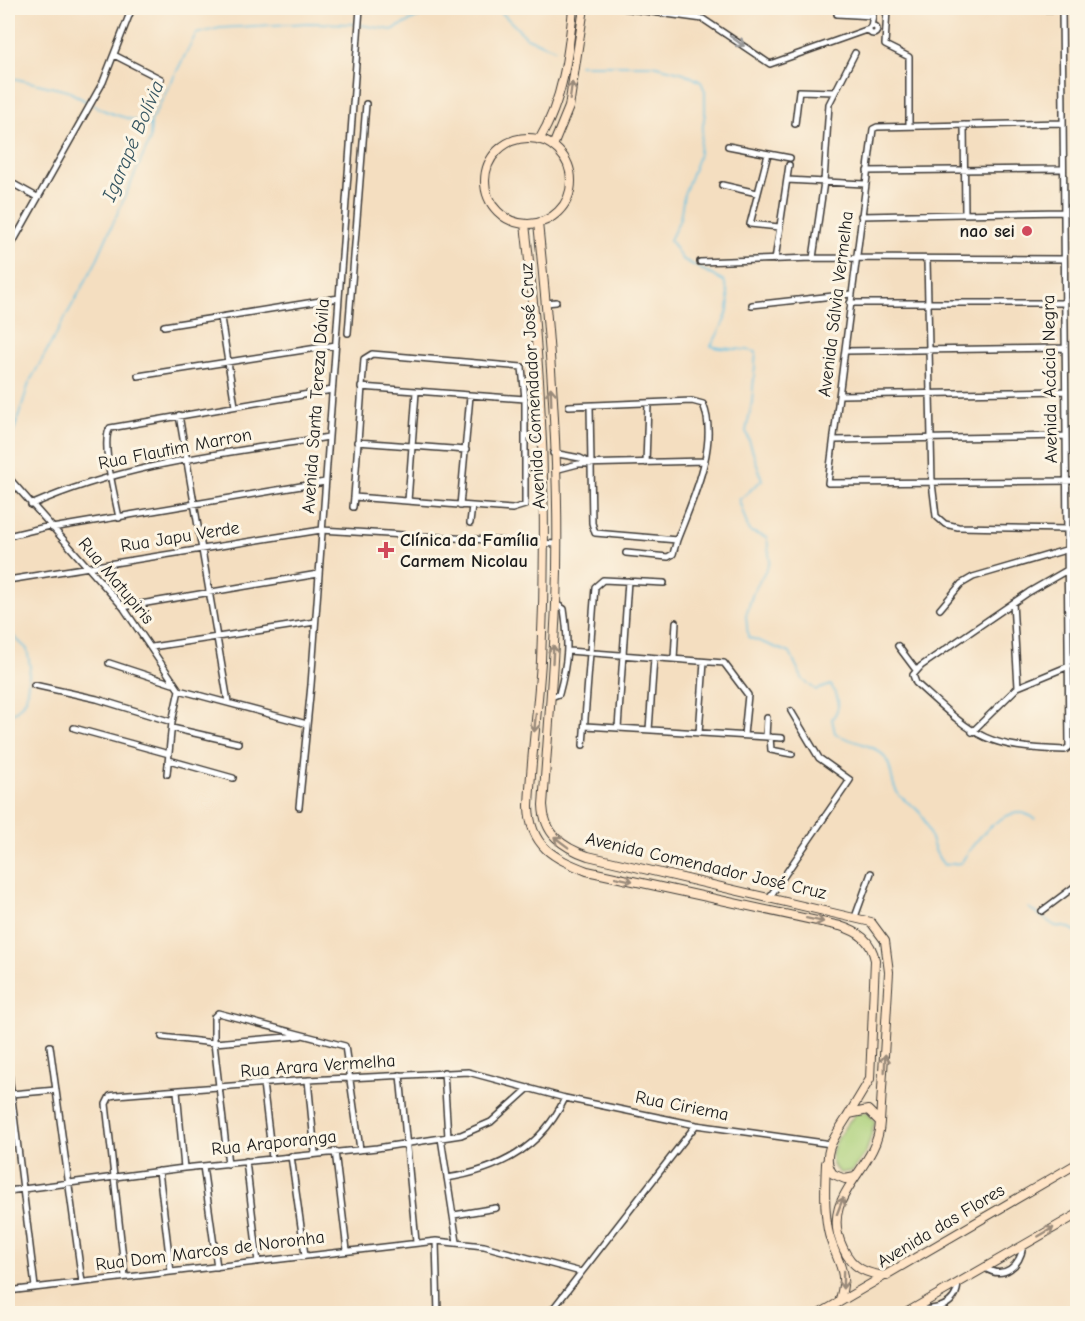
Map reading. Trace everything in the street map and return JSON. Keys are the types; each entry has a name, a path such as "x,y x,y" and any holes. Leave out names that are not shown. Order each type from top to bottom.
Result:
{"street":[{"path":"8,251 88,109 114,55 132,8"},
{"name":"Avenida Santa Tereza Dávila","path":"298,807 315,622 360,8"},
{"path":"539,140 550,117 563,75 573,8"},
{"path":"553,146 569,106 584,8"},
{"path":"623,8 703,19 770,64 870,28 874,8"},
{"path":"1061,8 887,9 885,45 909,57 909,126 1061,123"},
{"name":"Avenida Acácia Negra","path":"972,732 987,741 1011,747 1068,749 1071,733 1069,529 1064,391 1061,8"},
{"path":"837,14 873,16"},
{"path":"813,258 824,182 830,104 855,53"},
{"path":"114,55 161,79"},
{"path":"795,124 799,91 835,92"},
{"path":"348,333 366,104"},
{"path":"964,125 965,214"},
{"name":"Avenida Sálvia Vermelha","path":"909,126 873,129 850,294 841,395 828,483 932,483"},
{"path":"520,139 539,140 553,146 568,165 570,189 559,211 538,223 525,224 507,219 493,205 486,188 486,174 493,157 502,147 520,139"},
{"path":"728,146 790,158"},
{"path":"768,154 750,224 779,226"},
{"path":"775,260 789,165"},
{"path":"867,171 1061,169"},
{"path":"787,180 864,184"},
{"path":"8,181 37,197"},
{"path":"722,185 758,193"},
{"path":"861,216 1062,212"},
{"name":"Avenida Comendador José Cruz","path":"538,223 549,293 546,303 556,544 556,604 543,805 545,821 553,836 563,845 588,856 855,916 871,922 880,932 888,953 884,1076 880,1122 875,1145 855,1177"},
{"name":"Avenida Comendador José Cruz","path":"525,224 540,435 543,543 541,662 529,806 530,818 537,839 556,858 587,871 840,926 860,934 873,950 875,960 871,1073 863,1095 831,1144 826,1161"},
{"path":"700,262 813,258 1063,259"},
{"path":"927,259 932,483 935,513 945,524 958,527 1069,529"},
{"path":"752,305 850,294"},
{"path":"164,326 339,298"},
{"path":"546,303 556,302"},
{"path":"850,303 1064,303"},
{"path":"221,318 235,406"},
{"path":"138,376 336,345"},
{"path":"845,351 1064,348"},
{"path":"352,507 364,359 372,354 519,366 524,372 525,505 517,509 472,507 354,497"},
{"path":"361,387 525,399"},
{"path":"119,518 111,475 107,433 112,428 332,390"},
{"path":"841,395 1064,391"},
{"path":"408,501 416,392"},
{"path":"460,506 470,396"},
{"path":"569,406 699,402 704,408 705,461 670,556 627,553"},
{"path":"646,463 648,404"},
{"path":"591,406 592,523 595,533 677,540"},
{"path":"179,415 228,702"},
{"path":"526,436 540,435"},
{"path":"834,440 1066,436"},
{"name":"Rua Flautim Marron","path":"31,505 62,491 111,475 188,459 328,437"},
{"path":"357,442 466,450"},
{"path":"526,450 535,450"},
{"path":"553,453 580,458 591,464"},
{"path":"554,470 591,464 705,461"},
{"name":"Rua Matupiris","path":"8,477 123,607 179,690"},
{"path":"932,483 1077,481"},
{"path":"8,536 325,482"},
{"path":"470,523 472,507"},
{"name":"Rua Japu Verde","path":"8,580 321,530 556,544"},
{"path":"940,609 967,580 1037,556 1068,549"},
{"path":"1069,569 1013,603 916,670 914,678 972,732 1018,687 1069,666"},
{"path":"123,607 318,574"},
{"path":"583,745 595,587 603,580 664,583"},
{"path":"618,728 628,581"},
{"path":"1013,603 1018,687"},
{"path":"551,697 559,694 568,651 564,609 556,604"},
{"path":"152,647 315,622"},
{"path":"674,659 676,622"},
{"path":"898,646 916,670"},
{"path":"568,651 724,663 748,695 744,735"},
{"path":"649,729 654,658"},
{"path":"699,732 704,662"},
{"path":"109,663 173,684"},
{"path":"34,685 97,699 172,725 238,743"},
{"path":"167,774 172,725 179,690 307,724"},
{"path":"769,898 850,780 819,758 791,711"},
{"path":"767,718 771,750 792,754"},
{"path":"585,726 782,738"},
{"path":"74,728 233,778"},
{"path":"1071,733 1077,735"},
{"path":"855,916 871,873"},
{"path":"1042,911 1077,884"},
{"path":"228,1164 214,1043 214,1017 218,1013 340,1044 346,1048 360,1149"},
{"path":"162,1037 214,1043 304,1036"},
{"path":"50,1046 82,1282"},
{"path":"8,1066 35,1287"},
{"path":"444,1072 448,1137"},
{"name":"Rua Arara Vermelha","path":"114,1177 108,1099 116,1095 444,1072 479,1073 529,1088"},
{"path":"400,1075 416,1242"},
{"path":"308,1080 315,1154"},
{"path":"263,1083 272,1158"},
{"name":"Rua Ciriema","path":"529,1088 565,1098 696,1125 831,1144"},
{"name":"Rua Araporanga","path":"8,1191 184,1168 406,1144 448,1137 483,1127 529,1088"},
{"path":"11,1094 56,1090"},
{"path":"177,1091 184,1168"},
{"path":"447,1178 488,1169 525,1151 552,1122 565,1098"},
{"path":"849,1114 868,1110 880,1122"},
{"path":"549,1314 696,1125"},
{"path":"441,1138 457,1242"},
{"path":"335,1151 346,1250"},
{"path":"291,1156 304,1255"},
{"path":"246,1161 258,1262"},
{"path":"826,1161 836,1176 845,1179 855,1177"},
{"path":"826,1161 825,1189 828,1229 844,1274 839,1302"},
{"name":"Avenida das Flores","path":"819,1314 1077,1163"},
{"path":"203,1166 217,1267"},
{"path":"159,1172 171,1272"},
{"path":"114,1177 125,1276"},
{"path":"855,1177 836,1213 837,1234 844,1252 855,1265 861,1270 887,1276"},
{"path":"454,1215 496,1208"},
{"path":"909,1312 1077,1214"},
{"name":"Rua Dom Marcos de Noronha","path":"8,1292 416,1242 457,1242 512,1252 581,1272"},
{"path":"435,1242 438,1314"},
{"path":"985,1268 996,1273 1011,1269 1020,1259 1023,1245"},
{"path":"909,1312 931,1310 945,1305 955,1296 958,1283"}],"green space":[{"path":"867,1112 875,1122 866,1153 852,1171 840,1173 834,1167 832,1160 836,1143 845,1126 856,1114"}],"waterway":[{"name":"Igarapé Bolívia","path":"361,25 392,30 437,8"},
{"path":"497,8 527,38 555,49"},
{"name":"Igarapé Bolívia","path":"8,450 29,383 95,264 150,140 151,121 196,34 220,28 308,23 356,24"},
{"path":"579,65 653,65 684,73 701,82 705,91 705,113 698,158 684,194 680,219 670,240 682,259 724,281 729,299 727,314 711,346 756,352 752,402 746,431 762,480 739,500 749,531 767,538 770,562 753,593 746,615 748,637 790,653 803,680 816,690 831,685 838,702 832,719 835,733 872,747 882,754 889,766 897,792 921,814 936,853 944,865 961,863 986,831 1003,817 1022,813 1035,819"},
{"path":"8,77 68,91 89,103"},
{"path":"93,105 150,125"},
{"name":"Igarapé Bolívia","path":"8,631 27,649 30,666 26,699 16,711 8,714"},
{"path":"1029,908 1055,926 1070,928 1078,933"}],"place":[{"name":"nao sei","path":"1027,231"},
{"name":"Clínica da Família Carmem Nicolau","path":"386,550"}]}
